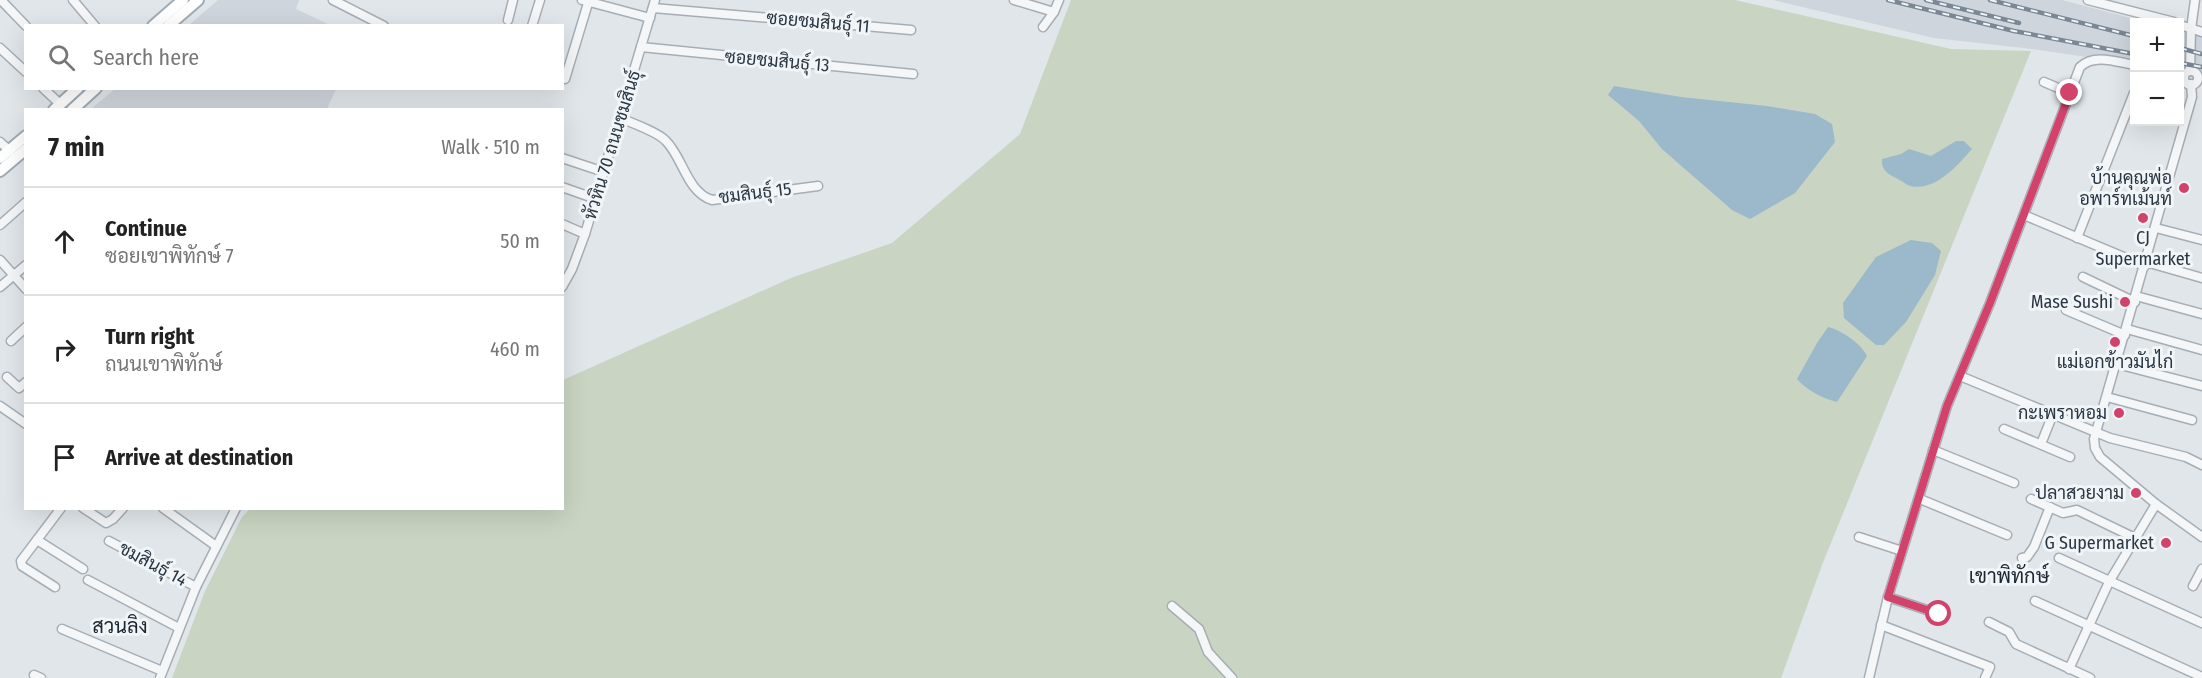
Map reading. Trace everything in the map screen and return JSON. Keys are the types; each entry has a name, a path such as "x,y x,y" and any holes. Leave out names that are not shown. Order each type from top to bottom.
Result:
{"main road":[{"path":"155,24 183,0"},
{"path":"170,24 198,0"},
{"path":"57,107 76,90"},
{"path":"74,108 94,90"},
{"path":"0,158 24,138"},
{"path":"0,171 24,151"}],"street":[{"path":"1,0 24,24"},
{"path":"73,0 93,24"},
{"path":"333,0 380,24"},
{"path":"508,20 513,0"},
{"path":"533,24 540,0"},
{"path":"1014,0 1054,12"},
{"path":"1043,27 1054,12 1059,0"},
{"path":"2088,0 2158,18"},
{"path":"2195,0 2184,74 2185,81 2196,84 2096,432 2095,448 2100,457 2157,504 2202,537"},
{"path":"565,79 587,1 650,18"},
{"name":"หัวหิน 70 ถนนชมสินธุ์","path":"564,283 572,268 596,200 654,4"},
{"name":"ซอยชมสินธุ์ 11","path":"654,4 911,30"},
{"path":"2184,26 2202,32"},
{"name":"ซอยชมสินธุ์ 13","path":"641,47 913,74"},
{"path":"0,48 24,70"},
{"path":"1869,678 1888,597 1947,406 2024,215 2080,67 2091,59 2130,64"},
{"path":"2044,82 2070,93"},
{"path":"44,90 57,107"},
{"path":"2078,238 2130,103"},
{"name":"ชมสินธุ์ 15","path":"620,118 667,141 694,186 704,197 712,200 818,186"},
{"path":"0,142 9,150"},
{"path":"564,159 604,172"},
{"path":"564,188 596,200"},
{"path":"0,225 24,204"},
{"path":"2024,215 2145,264 2202,278"},
{"path":"564,225 585,234"},
{"path":"2156,228 2202,240"},
{"path":"0,260 24,287"},
{"path":"0,287 24,267"},
{"path":"2083,277 2136,299 2202,314"},
{"path":"2066,310 2126,332 2202,350"},
{"path":"11,340 24,329"},
{"path":"2117,364 2202,386"},
{"path":"1960,376 2110,438 2186,457 2202,465"},
{"path":"7,377 19,388 24,384"},
{"path":"2107,397 2192,420"},
{"path":"0,406 24,423"},
{"path":"2041,444 2053,414"},
{"path":"2004,429 2070,457"},
{"path":"1933,450 2014,483"},
{"path":"1920,499 2007,535"},
{"path":"2031,500 2063,513 2077,510 2135,538"},
{"path":"2069,669 2109,582 2157,504"},
{"path":"2022,558 2027,557 2034,548 2050,507"},
{"path":"55,587 21,564 22,559 60,510"},
{"path":"86,510 106,523 121,510"},
{"path":"166,510 216,546"},
{"path":"62,629 161,674 196,587 234,510"},
{"path":"1858,537 1902,551"},
{"path":"37,540 82,569"},
{"name":"ชมสินธุ์ 14","path":"110,540 196,587"},
{"path":"2059,558 2202,623"},
{"path":"2193,586 2202,569"},
{"path":"88,580 179,628"},
{"path":"1888,597 1939,614"},
{"path":"2035,601 2202,677"},
{"path":"1172,606 1199,629 1208,652 1232,678"},
{"path":"1989,622 2010,632 2016,644 2090,678"},
{"path":"1881,625 1990,667 1984,678"}],"shaded area":[{"path":"218,0 299,0 296,9 328,24 190,24"},
{"path":"1773,0 2062,0 2131,18 2130,63 1934,38"},
{"path":"2184,32 2202,37 2202,74 2184,72"},
{"path":"114,90 336,90 327,108 92,108"}],"green space":[{"path":"1071,0 1735,0 1951,49 2031,51 1822,565 1781,678 172,678 205,591 242,517 249,510 564,510 564,380 791,278 892,243 1020,134"}],"water":[{"path":"1614,86 1815,114 1832,124 1835,142 1795,193 1750,219 1732,210 1662,149 1639,121 1608,95"},
{"path":"1956,141 1964,141 1972,149 1945,176 1928,185 1910,186 1889,174 1882,165 1882,159 1901,154 1909,149 1931,156"},
{"path":"1911,240 1932,243 1941,251 1935,275 1906,322 1884,345 1876,345 1844,318 1843,303 1876,257"},
{"path":"1828,327 1850,338 1867,356 1837,402 1816,394 1797,379"}],"railway":[{"path":"1888,0 2014,31 2130,53"},
{"path":"1926,0 2019,23"},
{"path":"1990,0 2130,35"},
{"path":"2184,49 2202,54"},
{"path":"2184,64 2202,67"}],"place":[{"name":"บ้านคุณพ่อ อพาร์ทเม้นท์","path":"2184,188"},
{"name":"CJ Supermarket","path":"2143,218"},
{"name":"Mase Sushi","path":"2125,302"},
{"name":"แม่เอกข้าวมันไก่","path":"2115,342"},
{"name":"กะเพราหอม","path":"2119,413"},
{"name":"ปลาสวยงาม","path":"2136,493"},
{"name":"G Supermarket","path":"2166,543"}],"district":[{"name":"เขาพิทักษ์","path":"2009,576"},
{"name":"สวนลิง","path":"120,626"}],"route":[{"path":"1939,614 1888,597 1947,406 1990,303 2070,93"}]}
